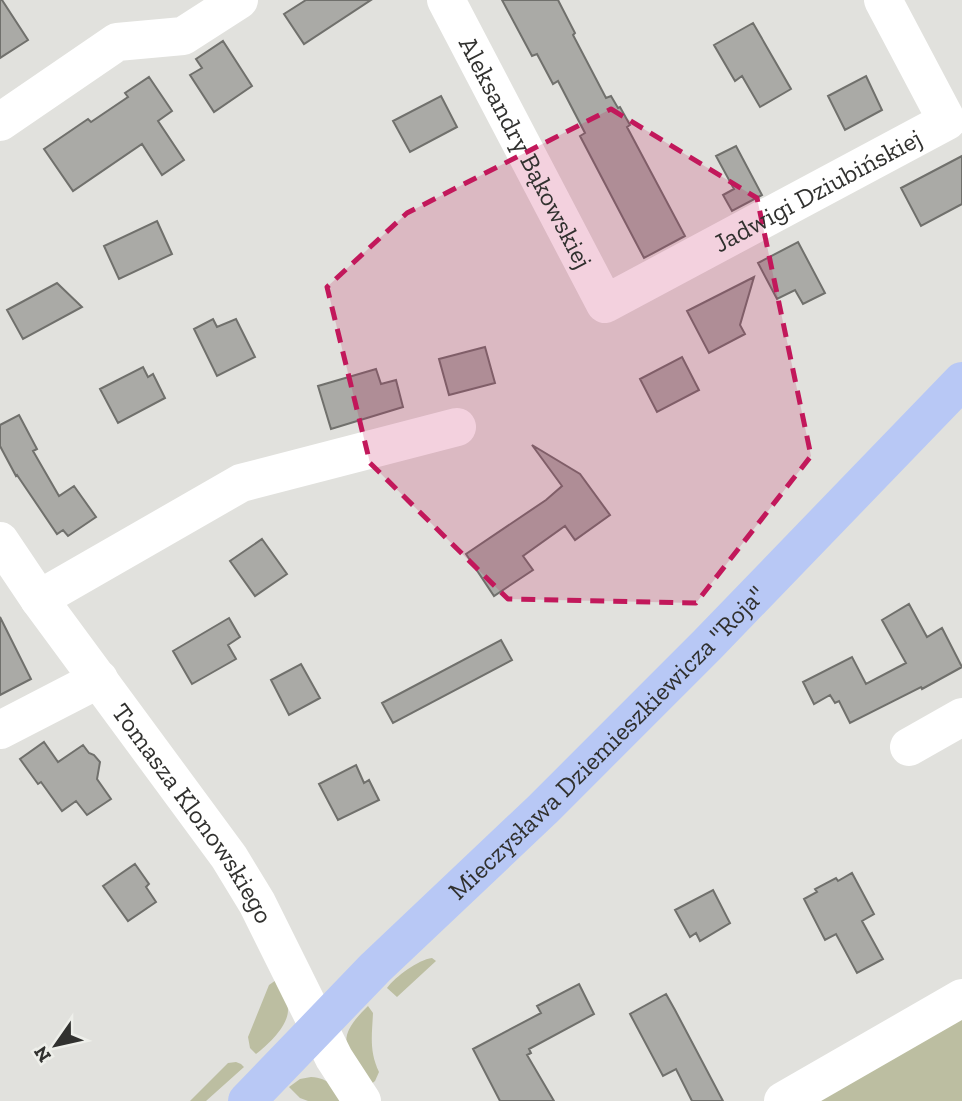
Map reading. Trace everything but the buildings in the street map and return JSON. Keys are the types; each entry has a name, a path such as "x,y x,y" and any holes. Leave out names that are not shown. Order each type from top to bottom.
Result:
{"main road":[{"name":"Mieczysława Dziemieszkiewicza \"Roja\"","path":"247,1101 375,968 582,771 962,382"}],"street":[{"path":"0,122 117,42 183,36 239,0"},
{"name":"Aleksandry Bąkowskiej","path":"446,0 605,304"},
{"name":"Jadwigi Dziubińskiej","path":"605,304 947,121 883,0"},
{"path":"39,599 241,482 457,427"},
{"name":"Tomasza Klonowskiego","path":"0,541 39,599 236,869 257,903 317,1027 362,1101"},
{"path":"0,730 99,679"},
{"path":"909,747 962,717"},
{"path":"783,1101 962,998"}],"highlighted area":[{"path":"611,109 757,198 811,456 696,603 508,599 370,463 327,287 407,213"}],"green space":[{"path":"432,958 436,961 397,997 387,988 408,969"},
{"path":"279,978 287,1002 287,1016 276,1035 256,1054 250,1048 248,1037 269,985"},
{"path":"962,998 962,1101 783,1101"},
{"path":"368,1006 373,1013 372,1050 379,1072 369,1086 347,1045 350,1028"},
{"path":"236,1062 244,1067 206,1101 190,1101 228,1063"},
{"path":"311,1077 336,1088 347,1101 308,1101 300,1098 289,1087 300,1079"}]}
